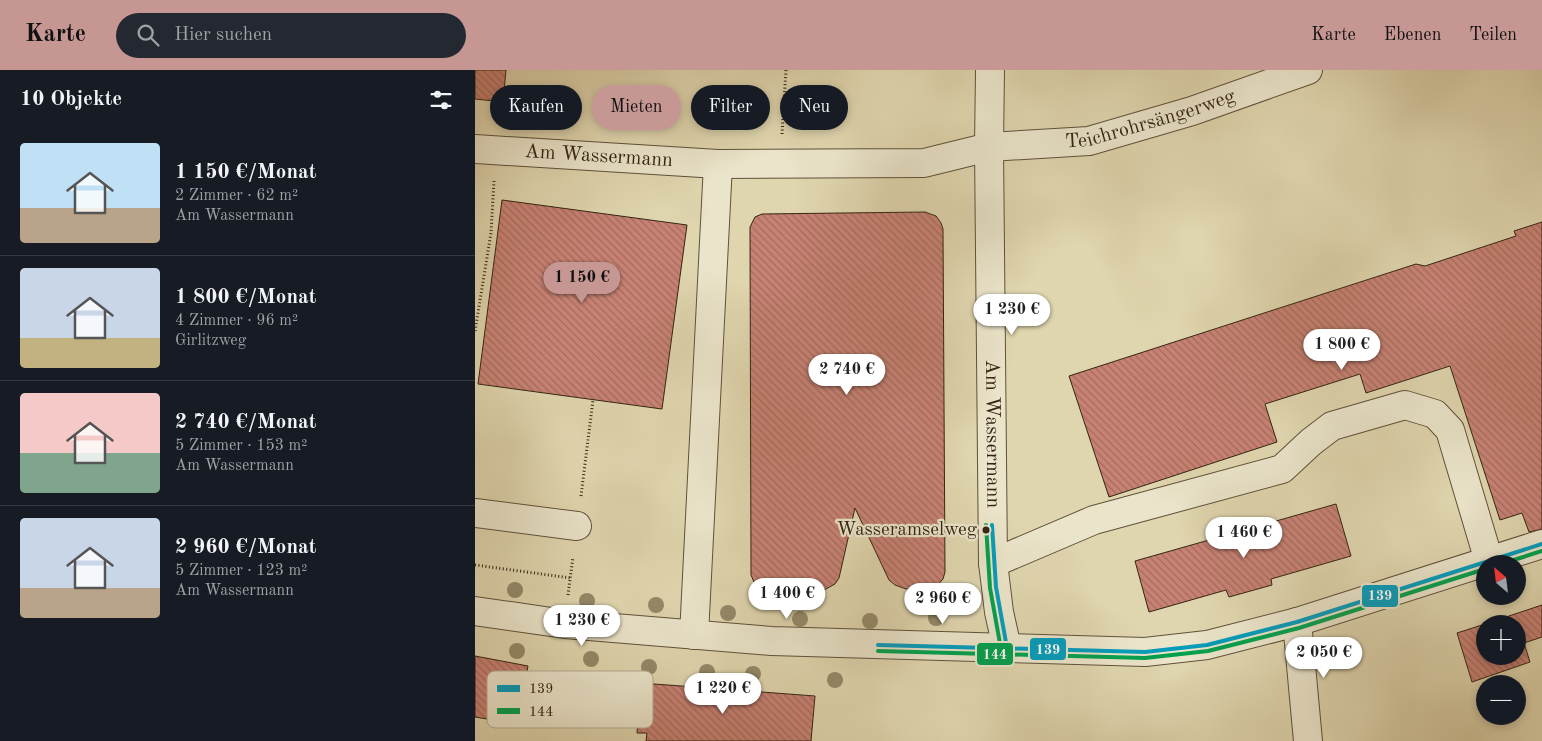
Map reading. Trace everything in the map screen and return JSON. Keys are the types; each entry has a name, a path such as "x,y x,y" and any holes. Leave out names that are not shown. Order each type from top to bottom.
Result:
{"street":[{"path":"989,147 990,70"},
{"name":"Teichrohrsängerweg","path":"989,147 1089,141 1192,111 1308,70"},
{"name":"Am Wassermann","path":"481,155 718,164 924,163 989,147 993,563 999,612 1007,648"},
{"path":"694,635 718,164"},
{"path":"993,563 1094,520 1282,469 1311,442 1332,426 1405,405 1435,414 1450,430 1488,555"},
{"path":"475,513 577,526"},
{"path":"1506,555 1542,544"},
{"path":"475,611 565,624 772,641 1145,652 1207,645 1297,622 1476,564"},
{"path":"1297,622 1308,741"}],"path":[{"path":"780,164 786,70"},
{"path":"475,331 491,233 481,155"},
{"path":"475,565 571,578"}],"building":[{"path":"475,70 506,70 505,85 490,85 490,101 475,99"},
{"path":"502,200 687,225 662,409 478,384"},
{"path":"925,212 936,216 943,229 945,572 943,579 935,588 929,589 906,589 895,585 889,580 855,508 839,578 835,584 824,590 767,591 762,589 754,582 751,575 750,227 755,217 762,214"},
{"path":"1542,222 1542,529 1529,532 1522,513 1500,520 1450,366 1366,393 1360,374 1265,404 1277,442 1109,497 1069,376 1416,264 1425,266 1516,236 1514,231"},
{"path":"1336,504 1351,556 1271,579 1272,585 1229,597 1226,590 1149,612 1135,561"},
{"path":"1542,605 1542,637 1526,642 1526,615 1512,615"},
{"path":"1476,627 1476,665 1521,665 1492,675 1476,675 1476,681 1472,682 1457,633"},
{"path":"1526,649 1530,662 1526,663"},
{"path":"475,656 528,666 527,671 487,671 487,719 475,717"},
{"path":"653,684 815,696 811,741 646,741 647,733 637,733 637,728 653,728"}],"transit line":[{"name":"144","path":"986,525 990,588 1001,649"},
{"name":"139","path":"992,525 996,587 1007,648"},
{"name":"139","path":"878,645 1145,652 1207,645 1297,622 1542,544"},
{"name":"144","path":"1526,556 1542,551"},
{"name":"144","path":"878,651 1145,658 1208,651 1299,628 1476,572"}],"place":[{"name":"Wasseramselweg","path":"986,530"}]}
